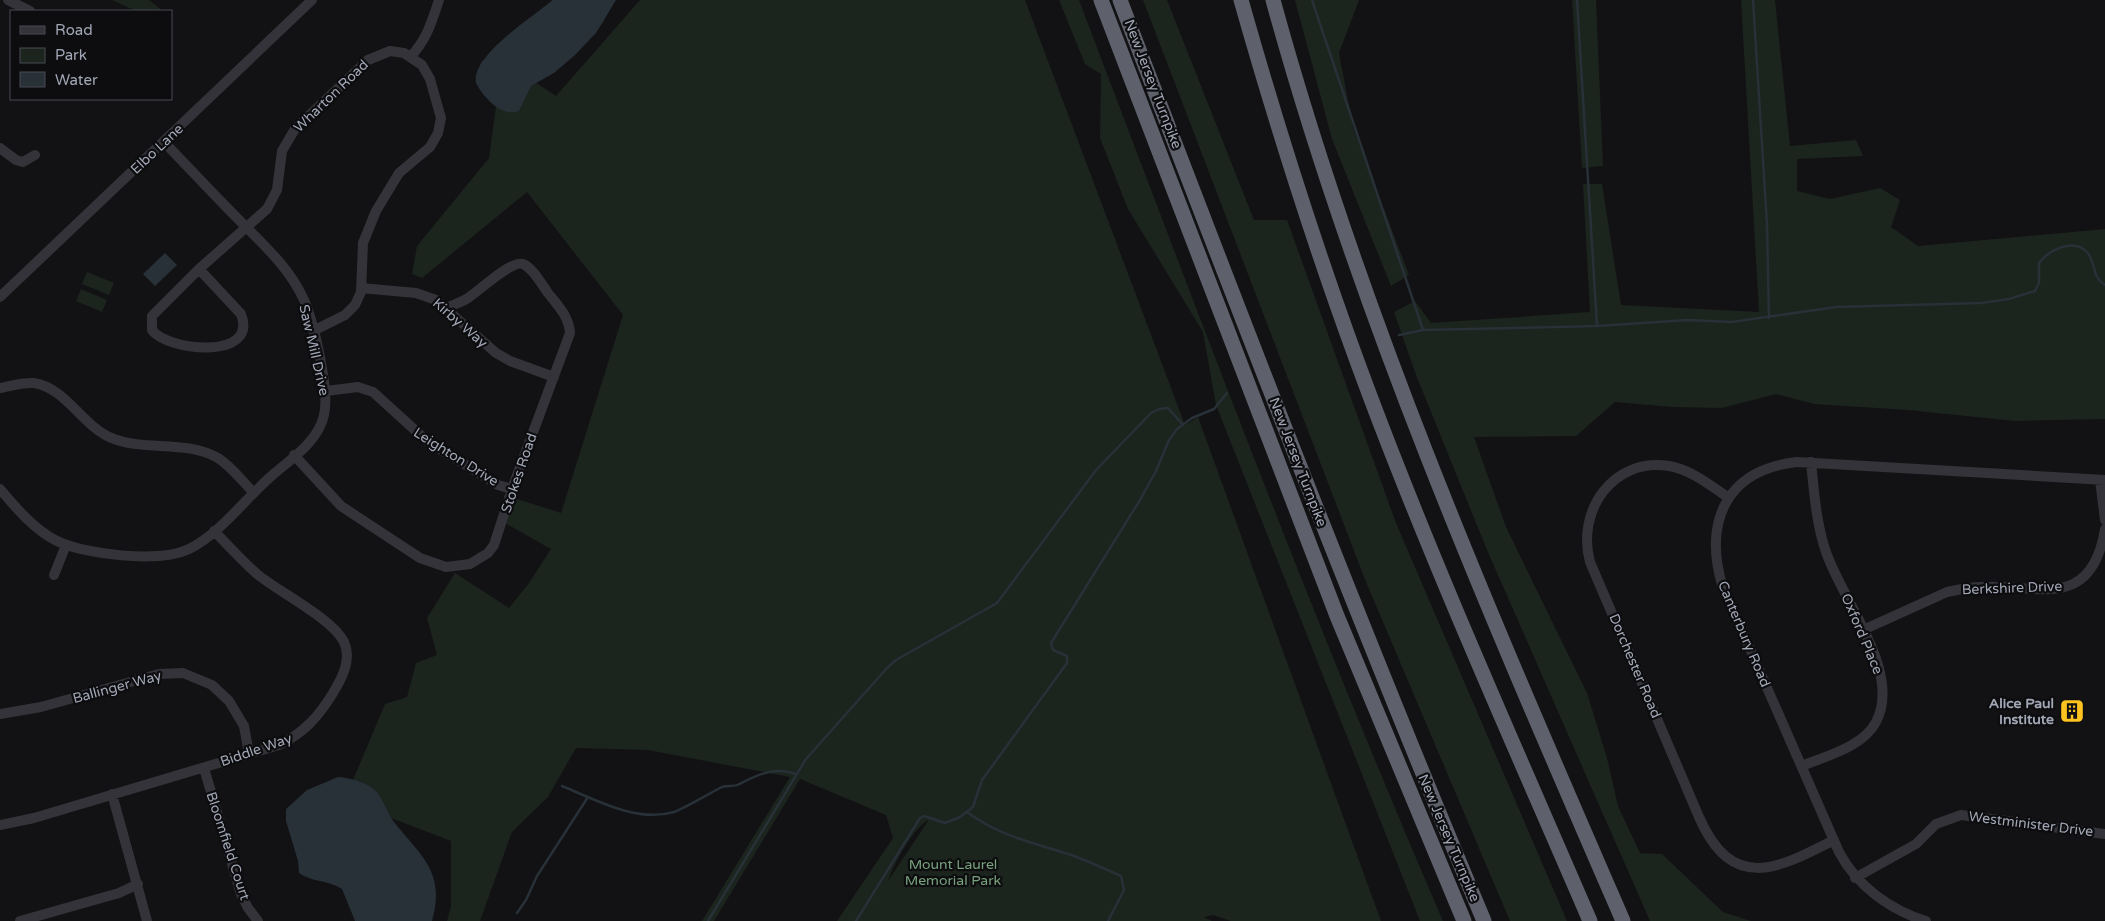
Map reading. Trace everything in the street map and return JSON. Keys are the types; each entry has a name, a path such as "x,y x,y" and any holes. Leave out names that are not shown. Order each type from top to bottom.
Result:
{"highway":[{"name":"New Jersey Turnpike","path":"1100,0 1337,616 1464,921"},
{"name":"New Jersey Turnpike","path":"1120,0 1301,473 1405,734 1484,921"},
{"path":"1241,0 1298,190 1373,404 1458,616 1590,921"},
{"path":"1273,0 1337,210 1412,422 1484,599 1623,921"}],"street":[{"path":"8,0 28,10"},
{"name":"Elbo Lane","path":"0,297 312,0"},
{"path":"313,330 350,311 358,299 361,288 361,252 376,211 399,173 430,147 440,126 441,118 430,79 422,65 411,56 428,34 439,0"},
{"name":"Wharton Road","path":"199,269 236,308 243,320 242,333 238,339 225,346 210,347 162,339 152,330 150,323 156,310 199,269 263,214 274,197 279,182 282,151 295,129 368,60 390,51 411,56"},
{"name":"Saw Mill Drive","path":"164,142 281,263 294,282 305,302 326,390 326,405 321,425 308,443 214,531"},
{"path":"0,148 16,160 23,162 35,155"},
{"name":"Stokes Road","path":"294,455 341,506 420,558 446,567 470,564 483,557 492,549 512,489 570,333 570,326 564,313 523,264 513,264 468,298 447,308"},
{"name":"Kirby Way","path":"361,288 423,294 447,308 483,342 504,358 554,377"},
{"path":"0,388 26,383 42,385 57,394 90,425 106,436 124,442 195,450 211,455 230,467 254,493"},
{"name":"Leighton Drive","path":"326,390 358,387 373,392 427,441 498,485 512,489"},
{"name":"Canterbury Road","path":"1926,921 1904,912 1866,888 1855,878 1845,863 1752,656 1719,574 1715,551 1716,530 1729,498 1740,485 1756,472 1786,463 1811,462 2103,480"},
{"name":"Oxford Place","path":"1802,766 1853,744 1870,732 1877,722 1883,688 1879,667 1824,548 1818,520 1811,462"},
{"name":"Dorchester Road","path":"1729,498 1706,482 1678,468 1653,465 1628,471 1607,488 1592,510 1586,537 1590,562 1699,817 1714,846 1734,863 1752,868 1768,868 1804,856 1834,840"},
{"path":"2103,480 2105,520"},
{"path":"0,489 38,528 66,546 124,554 166,555 187,550 214,531"},
{"name":"Berkshire Drive","path":"1862,630 1938,596 1962,589 2066,588 2084,577 2094,565 2101,552 2105,529"},
{"name":"Biddle Way","path":"0,824 34,818 279,745 308,727 336,687 344,670 347,652 344,643 333,629 257,574 214,531"},
{"path":"54,574 66,546"},
{"name":"Ballinger Way","path":"0,714 41,707 159,674 183,673 212,685 229,701 244,726 249,754"},
{"name":"Bloomfield Court","path":"204,768 242,894 252,914 258,921"},
{"path":"112,794 147,921"},
{"name":"Westminister Drive","path":"1855,878 1916,844 1936,824 1961,815 2105,834"},
{"path":"20,921 119,892 138,884"}],"green space":[{"path":"112,0 149,0 162,10 134,10"},
{"name":"Mount Laurel Memorial Park","path":"552,0 613,0 603,23 535,82 556,96 640,0 1025,0 1185,425 1198,417 1381,921 1231,921 1213,915 1204,917 1212,921 837,921 893,838 886,815 800,779 714,921 702,921 790,777 648,750 576,748 548,797 512,832 480,921 447,921 451,906 451,841 391,818 353,780 385,704 407,697 416,663 437,655 427,618 455,573 509,608 529,583 551,549 503,522 511,497 561,513 623,315 527,192 422,278 412,274 417,246 489,158 496,106 476,83 481,62","holes":["928,821 888,881 899,856 910,839"]},
{"path":"1059,0 1079,0 1301,578 1443,921 1420,921 1216,405 1203,332 1128,209 1100,138 1101,74 1085,64"},
{"path":"1143,0 1167,0 1254,220 1287,220 1396,523 1567,921 1510,921 1366,582"},
{"path":"1295,0 1359,0 1339,53 1353,127 1409,275 1391,286 1332,139"},
{"path":"1572,0 1596,0 1603,166 1582,168"},
{"path":"1741,0 1775,0 1790,146 1856,140 1863,156 1797,159 1797,191 1830,199 1880,188 1900,200 1891,227 1918,246 2105,229 2105,419 2015,421 1908,410 1814,404 1776,394 1722,408 1672,407 1615,402 1576,436 1474,437 1506,527 1587,693 1607,758 1618,806 1640,853 1662,854 1723,912 1751,921 1650,921 1487,550 1416,375 1394,312 1415,301 1431,323 1590,312 1583,184 1602,184 1621,305 1759,312"},
{"path":"87,272 114,283 109,295 82,284"},
{"path":"81,289 107,300 102,312 76,301"}],"water":[{"path":"553,0 616,0 596,33 575,55 554,73 531,86 519,111 506,112 488,100 479,89 476,83 477,72 483,61 505,37"},
{"path":"165,253 177,265 155,286 143,274"},
{"path":"338,777 360,782 371,787 381,798 394,822 422,855 433,877 436,890 432,921 355,921 342,889 299,873 298,861 286,821 286,809 307,790"}],"waterway":[{"path":"1312,0 1423,330"},
{"path":"1577,0 1597,326"},
{"path":"1753,0 1767,225 1769,318"},
{"path":"1399,335 1423,330 1597,326 1687,320 1732,322 1836,307 1981,303 2009,299 2035,291 2039,283 2039,263 2054,250 2068,246 2075,246 2087,252 2098,277 2105,285"},
{"path":"856,921 920,818 924,816 945,823 960,817 973,807 982,780 1067,663 1067,656 1053,650 1051,643 1140,500 1156,471 1169,440 1177,429 1192,418 1214,409 1227,393"},
{"path":"708,921 806,759 887,668 896,660 997,603 1096,470 1151,413 1159,409 1168,408 1183,425"},
{"path":"562,786 617,808 646,815 660,815 679,810 722,787 735,786 766,773 780,771 796,774"},
{"path":"517,913 526,900 537,876 588,797"},
{"path":"967,812 994,828 1019,839 1074,856 1121,876 1124,890 1108,921"}],"place":[{"name":"Alice Paul Institute","path":"2072,711"}]}
